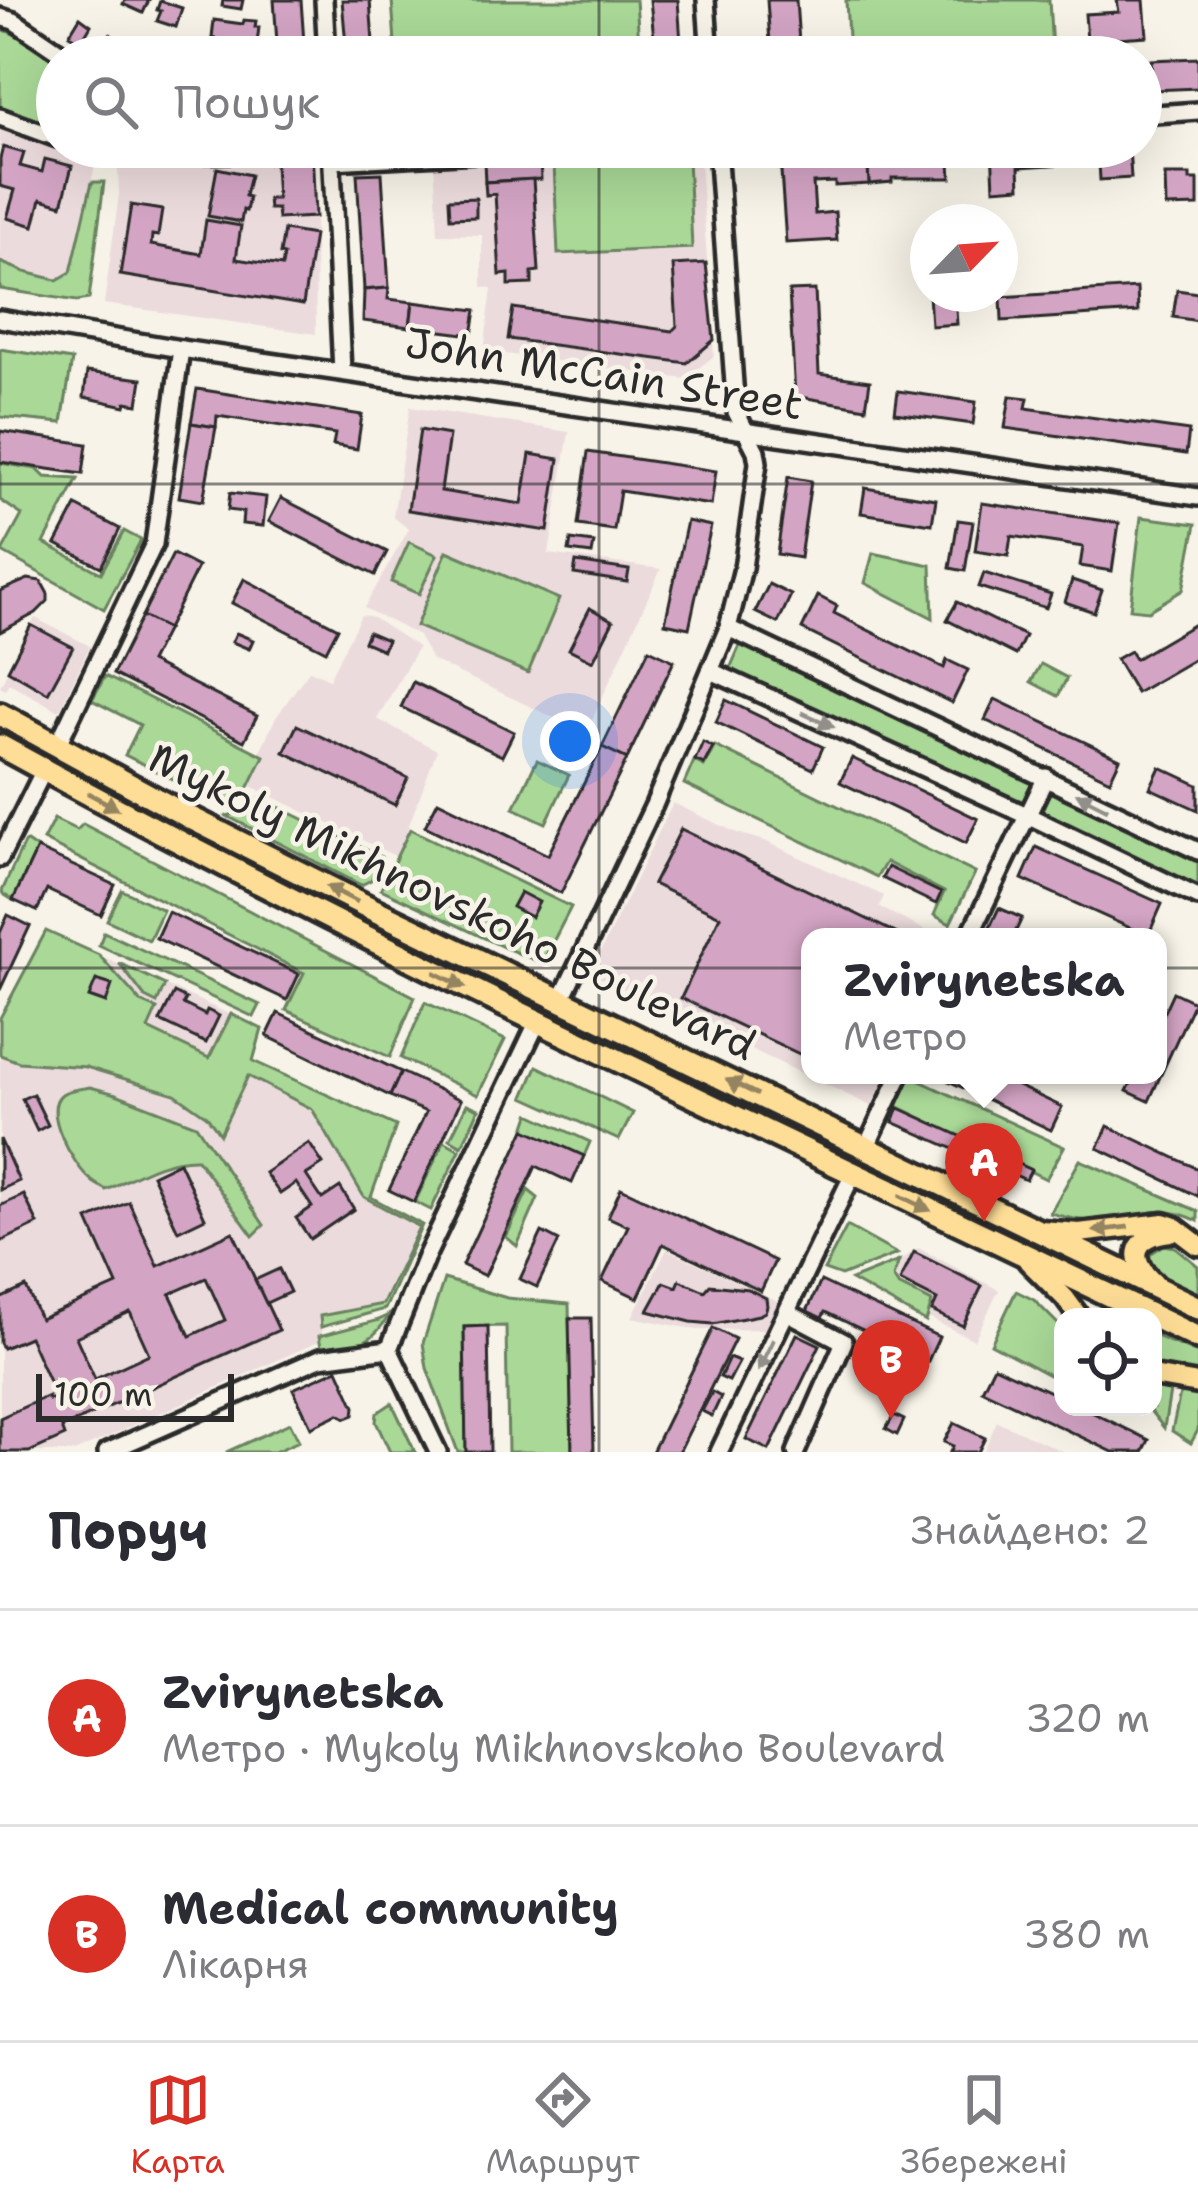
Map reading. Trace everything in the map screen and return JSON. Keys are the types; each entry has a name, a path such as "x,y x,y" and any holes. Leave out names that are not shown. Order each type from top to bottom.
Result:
{"highway":[{"name":"Mykoly Mikhnovskoho Boulevard","path":"0,714 368,908 1198,1308"},
{"name":"Mykoly Mikhnovskoho Boulevard","path":"0,746 537,1023 1132,1308"},
{"name":"Mykoly Mikhnovskoho Boulevard","path":"1162,1323 1198,1338"}],"main road":[{"path":"1036,1229 1079,1233 1164,1223 1190,1238"},
{"path":"1167,1293 1140,1270 1137,1251 1158,1233 1190,1238"},
{"path":"1020,1253 1072,1308"},
{"path":"1162,1378 1198,1384"}],"street":[{"path":"324,0 326,36"},
{"path":"706,0 709,36"},
{"path":"0,17 36,37"},
{"path":"1162,114 1198,111"},
{"path":"0,117 36,130"},
{"path":"333,168 342,370"},
{"path":"560,1000 654,805 711,671 743,568 758,463 736,412 719,168"},
{"name":"John McCain Street","path":"0,319 1198,497"},
{"path":"57,746 154,544 181,349"},
{"path":"728,628 1198,850"},
{"path":"711,671 1198,897"},
{"path":"0,858 44,770"},
{"path":"973,928 1046,777"},
{"path":"438,1452 389,1349 431,1244 537,1023"},
{"path":"866,1148 896,1084"},
{"path":"719,1452 854,1174"},
{"path":"787,1312 844,1342 796,1452"},
{"path":"107,1452 320,1358 389,1349"}],"shaded area":[{"path":"0,123 36,134 36,168 94,168 71,272 58,281 0,262"},
{"path":"118,168 314,168 316,334 104,304 119,194"},
{"path":"434,168 700,168 714,356 685,379 484,351 492,288 482,287 482,235 438,234"},
{"path":"410,407 569,432 549,554 661,569 586,733 432,660 417,635 364,608 409,529 393,517"},
{"path":"361,615 418,647 377,719 437,750 397,857 245,783 275,719 310,670 329,679"},
{"path":"35,618 90,646 59,711 9,683 5,689 0,686"},
{"path":"673,803 884,896 879,907 920,928 801,928 801,1073 590,973"},
{"path":"99,955 262,1029 248,1075 312,1109 364,1197 419,1227 383,1304 321,1316 322,1340 74,1452 0,1452 0,1055 61,1066"},
{"path":"825,1084 882,1084 871,1106"},
{"path":"918,1248 999,1290 974,1340 879,1294 903,1259"},
{"path":"667,1249 782,1303 770,1329 697,1330 632,1317"},
{"path":"997,1421 1064,1452 983,1452"}],"green space":[{"path":"392,0 636,0 639,36 395,36"},
{"path":"846,0 1049,0 1051,36 848,36"},
{"path":"0,28 36,47 36,123 0,109"},
{"path":"554,168 688,168 692,248 558,254"},
{"path":"92,182 104,182 89,299 0,289 0,262 57,280 71,272"},
{"path":"0,349 72,360 62,423 0,417"},
{"path":"0,463 37,469 45,477 78,479 44,543 101,573 124,531 141,540 104,609 2,552 22,515 0,500"},
{"path":"1141,517 1196,524 1183,590 1148,611 1130,609"},
{"path":"409,542 437,555 419,594 391,582"},
{"path":"447,551 559,599 528,673 416,626"},
{"path":"873,553 931,565 933,618 865,583"},
{"path":"744,636 1198,851 1198,897 726,678"},
{"path":"1041,664 1067,678 1058,696 1031,682"},
{"path":"105,676 264,756 244,797 226,806 125,755 140,725 92,700"},
{"path":"715,746 975,873 950,924 934,915 944,892 886,862 877,877 684,784 694,761 704,766"},
{"path":"537,760 569,775 546,823 514,808"},
{"path":"260,798 381,857 371,880 361,885 227,816 249,809"},
{"path":"54,819 77,830 83,824 415,997 390,1057 286,1010 304,973 43,840"},
{"path":"410,829 571,907 542,963 381,889"},
{"path":"27,842 37,849 13,900 2,891"},
{"path":"122,890 163,910 149,940 107,920"},
{"path":"46,931 99,955 141,1002 157,1009 148,1029 209,1058 231,1014 262,1029 253,1061 396,1126 371,1197 422,1225 385,1309 321,1327 320,1316 383,1304 419,1227 364,1197 312,1109 248,1076 220,1134 207,1116 175,1094 86,1067 19,1062 0,1055 0,1018"},
{"path":"104,932 260,1005 254,1017 99,945"},
{"path":"119,963 165,985 157,1003 145,997"},
{"path":"425,1002 505,1040 478,1095 401,1058"},
{"path":"537,1066 633,1113 619,1140 524,1097"},
{"path":"903,1084 927,1084 1064,1147 1046,1179 895,1105"},
{"path":"90,1087 196,1125 264,1225 253,1236 197,1159 162,1165 106,1190 93,1182 69,1151 55,1112 62,1094"},
{"path":"467,1104 479,1109 462,1146 450,1139"},
{"path":"530,1114 590,1142 584,1156 525,1129"},
{"path":"444,1141 460,1150 431,1210 415,1202"},
{"path":"1080,1160 1198,1211 1198,1221 1160,1211 1093,1221 1050,1213"},
{"path":"528,1190 538,1198 517,1246 506,1237"},
{"path":"847,1226 897,1254 841,1276 824,1270"},
{"path":"1164,1245 1175,1247 1198,1266 1198,1295 1151,1270 1150,1254"},
{"path":"899,1261 893,1277 898,1285 932,1302 926,1322 851,1280"},
{"path":"444,1279 507,1298 569,1304 572,1452 508,1452 506,1326 464,1327 466,1452 458,1452 427,1368 423,1343"},
{"path":"1016,1291 1034,1300 1054,1320 1054,1378 991,1344"},
{"path":"390,1314 369,1339 322,1352 319,1336"},
{"path":"1162,1339 1198,1353 1198,1379 1162,1372"},
{"path":"1162,1384 1171,1385 1164,1428 1154,1416 1162,1416"},
{"path":"1181,1389 1198,1393 1198,1430 1191,1443 1172,1431"},
{"path":"392,1403 415,1452 390,1452 376,1422 377,1413"},
{"path":"290,1423 299,1441 274,1452 226,1452"}],"building":[{"path":"125,0 149,0 143,13 123,4"},
{"path":"223,0 243,0 241,9 222,6"},
{"path":"274,0 301,0 304,36 277,36"},
{"path":"342,0 370,0 373,36 345,36"},
{"path":"650,0 678,0 681,36 654,36"},
{"path":"767,0 796,0 799,36 770,36"},
{"path":"1117,0 1144,0 1147,36 1087,36 1085,14 1119,12"},
{"path":"160,1 182,8 176,27 157,21"},
{"path":"80,17 91,25 85,36 69,35"},
{"path":"214,20 256,21 259,27 258,36 212,36"},
{"path":"1198,58 1198,88 1162,90 1162,60"},
{"path":"3,147 24,153 20,166 42,172 43,168 71,168 62,205 41,199 34,226 7,218 15,190 0,186"},
{"path":"217,168 250,175 241,222 208,216"},
{"path":"275,168 313,168 315,217 278,219 268,199 277,199"},
{"path":"484,168 540,168 541,179 485,182"},
{"path":"781,168 868,168 869,184 813,183 815,214 835,212 837,240 786,243"},
{"path":"868,168 950,168 951,178 892,178 892,182 869,184"},
{"path":"993,168 1019,168 1020,187 994,189"},
{"path":"1099,168 1130,168 1131,178 1100,180"},
{"path":"382,173 389,288 364,290 357,174"},
{"path":"1165,175 1190,175 1190,180 1198,180 1198,206 1166,207"},
{"path":"533,179 539,271 532,272 532,284 509,285 509,274 500,275 495,194 486,195 485,182"},
{"path":"476,198 476,217 450,218 449,199"},
{"path":"131,205 162,210 158,236 152,235 151,245 201,254 206,220 241,226 236,259 282,266 284,230 314,235 303,305 120,275"},
{"path":"706,263 714,340 687,363 508,339 513,308 672,331 677,326 673,265"},
{"path":"389,288 388,299 413,302 410,327 363,321 364,290"},
{"path":"1137,288 1138,312 1002,321 1002,312 1018,312 1018,296"},
{"path":"815,290 819,374 870,381 866,408 795,396 789,291"},
{"path":"1177,290 1198,293 1198,321 1173,317"},
{"path":"413,302 476,310 472,335 410,327"},
{"path":"930,312 956,312 957,324 931,326"},
{"path":"87,372 142,379 138,404 126,402 125,406 84,397"},
{"path":"197,389 362,415 357,449 333,445 335,434 217,416 216,427 191,423"},
{"path":"898,391 976,402 973,424 895,413"},
{"path":"1010,396 1028,398 1026,408 1189,431 1186,454 1005,428"},
{"path":"191,423 216,427 203,501 179,497"},
{"path":"420,430 449,435 441,491 522,504 530,454 559,459 548,531 408,510"},
{"path":"0,431 87,444 83,474 0,462"},
{"path":"588,452 716,471 711,505 620,491 614,530 578,525"},
{"path":"788,477 811,481 800,558 777,554"},
{"path":"865,488 936,499 932,524 861,513"},
{"path":"230,493 266,497 263,526 242,524 243,512 228,510"},
{"path":"281,498 387,552 375,575 269,521"},
{"path":"982,503 1119,523 1112,571 1080,566 1083,547 1011,536 1008,556 975,551"},
{"path":"76,506 120,529 101,567 56,544"},
{"path":"958,520 973,522 965,571 950,568"},
{"path":"687,521 711,526 689,628 665,623"},
{"path":"571,540 594,543 592,554 569,551"},
{"path":"173,554 198,567 167,629 142,616"},
{"path":"576,562 629,570 627,582 574,574"},
{"path":"984,573 1051,594 1046,608 979,587"},
{"path":"28,579 41,581 48,601 0,632 0,591"},
{"path":"244,579 338,628 326,651 232,603"},
{"path":"1072,580 1102,590 1094,612 1065,602"},
{"path":"769,584 791,595 778,623 755,612"},
{"path":"818,596 837,606 834,613 944,668 947,660 968,670 952,703 802,629"},
{"path":"957,602 1025,636 1016,655 947,620"},
{"path":"590,608 613,621 593,661 569,649"},
{"path":"142,616 167,629 150,662 257,716 244,741 113,674"},
{"path":"1198,622 1198,657 1136,693 1116,659 1130,651 1135,659"},
{"path":"31,625 73,647 48,693 8,670"},
{"path":"368,632 387,640 383,650 364,642"},
{"path":"236,633 253,640 249,649 232,642"},
{"path":"649,649 674,661 627,759 602,747"},
{"path":"413,682 514,732 502,756 401,707"},
{"path":"995,699 1120,759 1110,780 985,720"},
{"path":"726,700 823,747 813,769 716,722"},
{"path":"556,720 578,730 572,744 550,734"},
{"path":"297,725 408,778 395,805 284,752"},
{"path":"703,742 713,747 704,764 695,760"},
{"path":"602,747 627,759 561,893 425,826 438,801 548,855"},
{"path":"852,758 978,819 966,843 840,782"},
{"path":"1160,767 1198,785 1198,810 1150,788"},
{"path":"681,829 885,928 801,928 801,1055 681,998 720,916 653,884"},
{"path":"1036,847 1162,904 1152,928 1130,928 1022,879"},
{"path":"37,849 115,885 101,915 47,890 37,911 13,900"},
{"path":"888,867 941,893 936,904 882,878"},
{"path":"520,892 539,902 531,917 512,907"},
{"path":"999,908 1022,918 1017,928 989,928"},
{"path":"168,912 299,974 287,1000 156,938"},
{"path":"8,915 30,926 0,990 0,933"},
{"path":"96,980 112,985 106,1003 89,997"},
{"path":"1173,992 1194,1002 1167,1061 1167,1005"},
{"path":"174,993 186,999 183,1004 219,1016 206,1043 160,1021"},
{"path":"278,1013 401,1072 390,1096 267,1036"},
{"path":"401,1072 461,1100 414,1202 389,1190 426,1112 390,1096"},
{"path":"955,1084 1014,1084 1062,1107 1051,1130"},
{"path":"1130,1084 1157,1084 1149,1101 1127,1091"},
{"path":"33,1094 48,1125 37,1131 22,1099"},
{"path":"899,1108 967,1139 961,1152 893,1122"},
{"path":"1108,1126 1198,1169 1198,1196 1098,1148"},
{"path":"525,1129 584,1156 572,1183 536,1166 485,1276 462,1265"},
{"path":"0,1139 19,1181 0,1190"},
{"path":"309,1143 323,1164 306,1175 322,1199 340,1187 354,1209 310,1239 296,1218 312,1207 296,1183 280,1194 265,1173"},
{"path":"973,1143 1031,1170 1026,1180 968,1153"},
{"path":"179,1162 205,1218 178,1231 152,1175"},
{"path":"621,1188 775,1261 761,1291 663,1244 638,1298 602,1281 628,1226 608,1217"},
{"path":"24,1195 38,1224 0,1242 0,1206"},
{"path":"129,1202 158,1266 233,1232 279,1330 62,1428 65,1436 29,1452 0,1452 0,1418 48,1396 49,1400 56,1397 29,1337 3,1348 0,1343 0,1299 26,1287 40,1319 117,1285 88,1220","holes":["206,1278 225,1320 190,1336 170,1294","130,1312 149,1354 95,1379 76,1337"]},
{"path":"542,1232 559,1241 537,1287 520,1279"},
{"path":"914,1252 982,1286 963,1326 932,1311 937,1300 900,1281"},
{"path":"279,1269 290,1292 266,1303 255,1280"},
{"path":"680,1280 705,1291 710,1285 748,1289 766,1298 765,1312 713,1324 648,1311 664,1282 677,1287"},
{"path":"821,1281 939,1337 928,1361 825,1312 822,1318 807,1311"},
{"path":"569,1318 591,1318 594,1452 572,1452"},
{"path":"488,1326 490,1452 466,1452 464,1327"},
{"path":"713,1328 735,1339 679,1452 652,1452"},
{"path":"797,1334 820,1345 769,1450 746,1439"},
{"path":"729,1358 739,1362 729,1381 720,1377"},
{"path":"994,1366 1054,1394 1054,1416 1100,1416 1149,1440 1143,1452 1113,1452 982,1390"},
{"path":"338,1369 354,1415 339,1414 311,1427 293,1389"},
{"path":"712,1392 721,1397 712,1416 702,1411"},
{"path":"894,1415 904,1420 897,1435 886,1429"},
{"path":"954,1423 985,1438 978,1452 950,1452 953,1446 944,1442"}],"place":[{"name":"Zvirynetska","path":"984,1222"},
{"name":"Medical community","path":"891,1419"}]}
